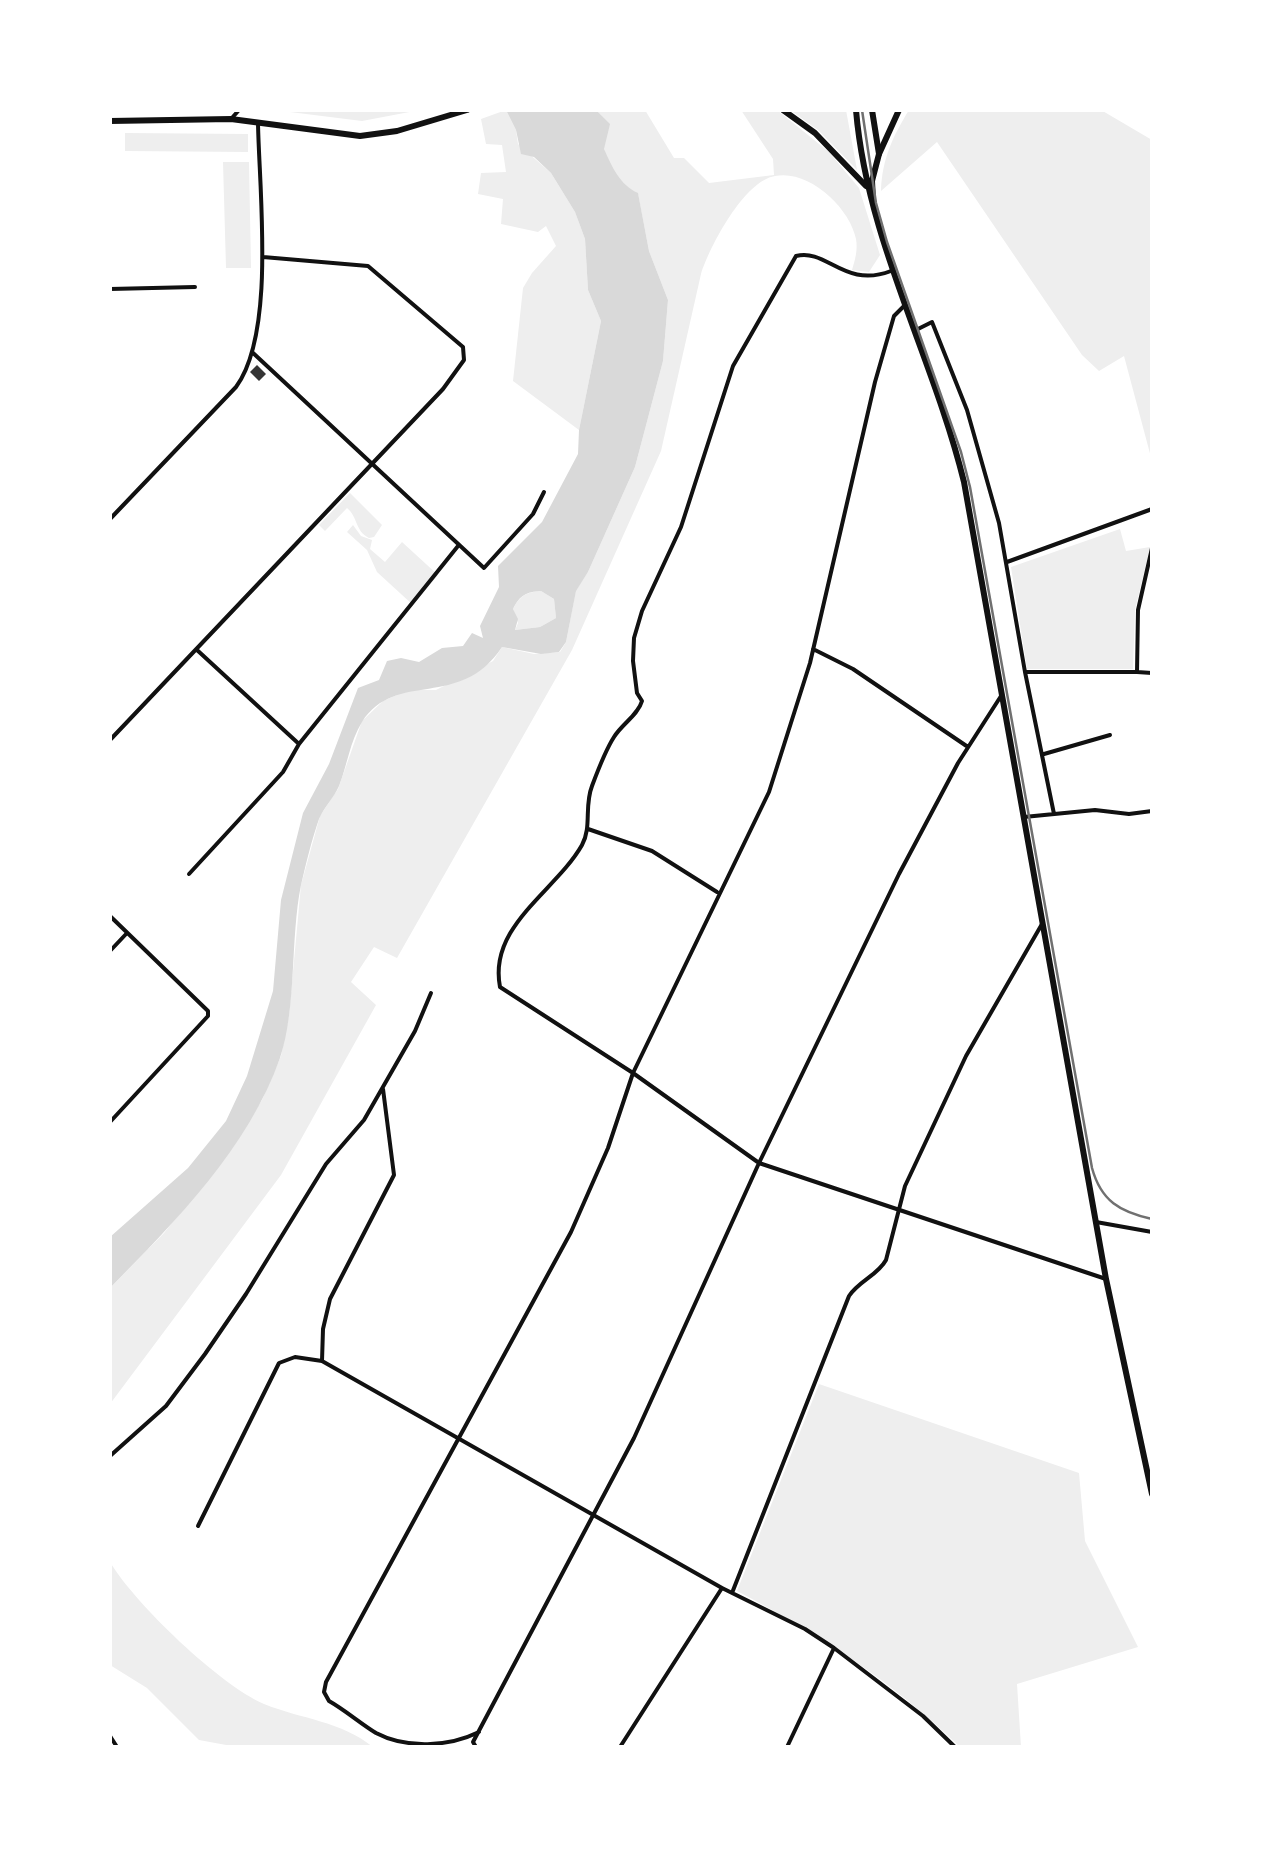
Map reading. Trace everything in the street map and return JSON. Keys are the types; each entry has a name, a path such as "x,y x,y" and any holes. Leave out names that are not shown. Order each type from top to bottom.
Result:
{"main road":[{"path":"110,121 231,119 360,136 412,128 467,110"},
{"path":"783,110 823,140 866,186"},
{"path":"854,110 866,186 876,221 948,422 964,482 1106,1279 1152,1494"},
{"path":"874,110 879,154"},
{"path":"876,221 872,181 879,154 899,110"}],"street":[{"path":"150,120 151,110"},
{"path":"231,119 239,110"},
{"path":"110,519 244,374 260,302 263,256 258,122"},
{"path":"891,271 862,278 808,254 796,256 732,366 681,527 638,626 633,661 637,693 642,701 640,708 613,739 592,784 586,809 588,829 582,845 562,874 526,908 510,932 499,973 500,987 633,1073 759,1163 1106,1279"},
{"path":"110,740 464,360 463,348 368,266 263,256"},
{"path":"110,289 195,287"},
{"path":"479,1732 456,1742 435,1744 386,1736 330,1701 324,1692 336,1661 571,1232 608,1148 633,1073 769,792 813,649 875,382 894,316 904,306"},
{"path":"914,330 932,322 983,459 1007,562 1024,672 1054,814"},
{"path":"251,350 484,568 524,526 544,492"},
{"path":"1007,562 1151,510 1152,518"},
{"path":"188,874 283,772 299,744 458,546"},
{"path":"1136,672 1138,610 1152,548"},
{"path":"813,649 853,668 968,747"},
{"path":"197,650 299,744"},
{"path":"1024,672 1152,673"},
{"path":"475,1744 634,1438 759,1163 899,874 968,747 1002,696"},
{"path":"1044,754 1110,735"},
{"path":"1024,817 1152,811"},
{"path":"588,829 652,850 718,892"},
{"path":"110,916 208,1011 208,1016 110,1122"},
{"path":"732,1593 849,1296 858,1283 883,1266 905,1186 966,1056 1042,924"},
{"path":"110,951 128,933"},
{"path":"110,1456 166,1406 206,1354 326,1164 364,1120 415,1032 430,993"},
{"path":"322,1361 323,1329 330,1299 394,1174 383,1089"},
{"path":"1096,1222 1152,1232"},
{"path":"198,1526 280,1364 295,1357 322,1361 834,1648 923,1716 954,1747"},
{"path":"620,1747 722,1588"},
{"path":"787,1747 834,1648"},
{"path":"110,1736 117,1747"}],"shaded area":[{"path":"274,110 420,110 362,121"},
{"path":"506,110 518,144 551,173 575,212 585,239 588,290 601,321 579,430 513,381 523,288 556,246 546,226 538,232 501,224 503,199 478,194 481,173 506,172 502,145 486,144 481,119"},
{"path":"506,110 596,110 610,124 604,149 610,162 621,180 638,193 649,251 668,300 663,361 635,467 576,591 566,642 559,652 541,654 502,647 467,678 392,697 376,706 362,722 339,786 319,819 307,860 298,906 285,1038 266,1091 250,1122 208,1182 110,1288 110,1237 188,1168 226,1121 247,1076 273,991 281,900 303,813 329,764 358,688 379,680 387,661 401,658 419,662 442,648 463,646 472,633 483,638 480,626 499,587 498,566 542,522 578,454 579,430 601,321 588,290 585,239 575,212 551,173 534,157 521,154 516,130","holes":["541,591 554,599 556,618 540,627 515,630 518,619 513,609 521,597"]},
{"path":"596,110 645,110 674,158 684,158 709,183 774,175 773,159 741,110 777,110 829,152 859,188 880,255 869,272 852,270 857,243 846,215 826,193 788,175 763,180 730,216 701,274 661,451 572,650 397,958 374,947 351,982 376,1005 281,1175 110,1404 110,1288 164,1233 234,1145 262,1100 281,1056 289,1015 301,885 320,816 338,789 362,721 383,701 408,690 436,690 493,661 502,647 534,654 560,652 566,642 576,590 588,572 635,467 663,361 668,300 649,251 638,194 621,181 605,156 609,124"},
{"path":"790,110 846,110 857,170 818,130"},
{"path":"909,110 1101,110 1152,140 1152,461 1124,356 1099,371 1082,355 937,142 881,191 889,148"},
{"path":"125,133 248,134 248,152 125,151"},
{"path":"223,162 249,162 251,268 226,268"},
{"path":"350,493 382,525 374,537 361,532 347,508 325,531 319,525"},
{"path":"353,525 361,536 372,540 370,549 385,562 402,542 438,575 413,605 377,572 367,550 347,532"},
{"path":"1120,529 1126,551 1150,547 1135,610 1133,669 1027,669 1011,567"},
{"path":"541,591 554,599 556,618 540,627 515,630 518,623 513,609 524,596"},
{"path":"819,1384 1079,1473 1085,1541 1138,1647 1017,1684 1021,1747 960,1747 854,1661 737,1591"},
{"path":"110,1562 158,1620 225,1680 264,1704 334,1726 373,1747 237,1747 199,1740 147,1688 110,1665"}],"building":[{"path":"257,365 266,374 259,381 250,372"}],"tram line":[{"path":"862,110 876,203 887,242 970,487 1092,1168 1101,1189 1113,1203 1152,1219"}]}
